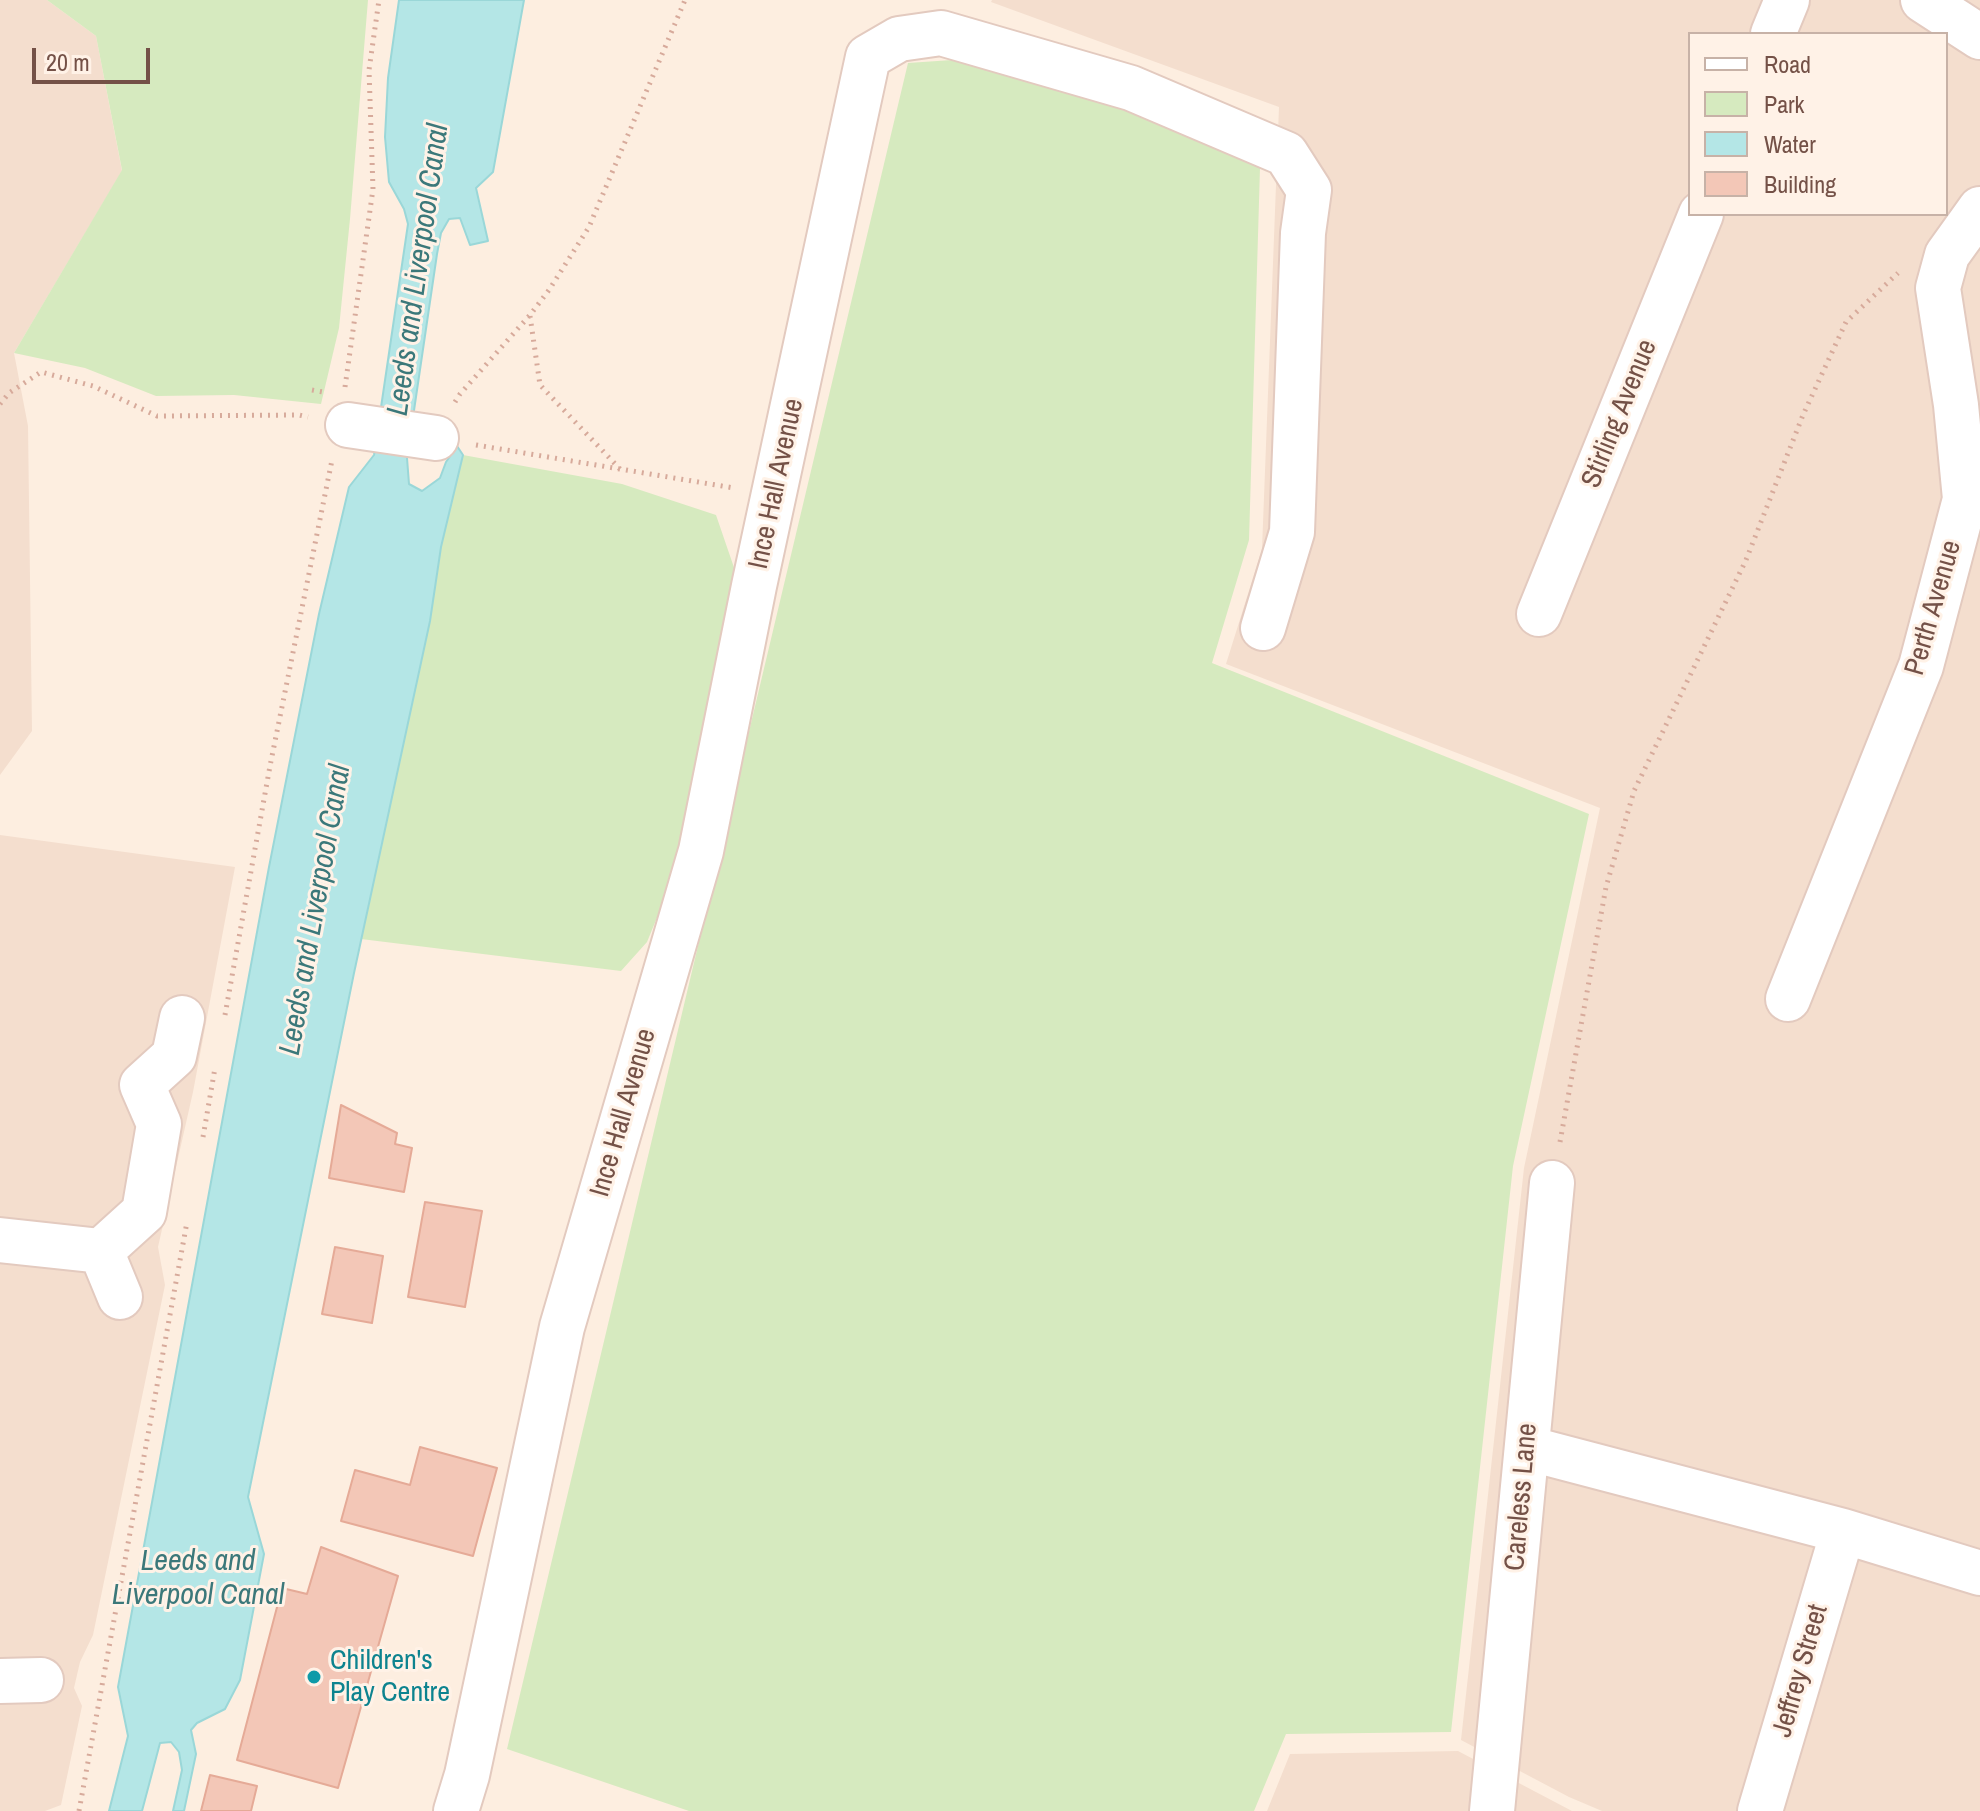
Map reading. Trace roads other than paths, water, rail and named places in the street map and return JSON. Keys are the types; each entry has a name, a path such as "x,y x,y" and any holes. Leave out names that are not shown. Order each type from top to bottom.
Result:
{"street":[{"path":"1774,32 1787,0"},
{"path":"1923,0 1980,37"},
{"name":"Ince Hall Avenue","path":"456,1811 467,1775 562,1327 701,851 754,586 868,57 899,39 941,33 1131,88 1286,154 1309,190 1303,233 1292,532 1263,628"},
{"name":"Perth Avenue","path":"1788,999 1921,666 1965,499 1956,405 1938,288 1947,255 1980,209"},
{"name":"Stirling Avenue","path":"1539,614 1700,216"},
{"path":"344,424 436,438"},
{"path":"0,1240 101,1251 144,1212 159,1124 142,1085 174,1056 203,1020"},
{"name":"Careless Lane","path":"1506,1805 1527,1448 1552,1183"},
{"path":"101,1251 120,1297"},
{"path":"1527,1448 1843,1531 1980,1573"},
{"name":"Jeffrey Street","path":"1760,1811 1843,1531"}],"water":[{"name":"Leeds and Liverpool Canal","path":"399,0 524,0 493,172 476,188 488,241 470,245 460,218 449,219 441,233 407,458 409,484 422,491 440,478 457,446 463,455 441,547 430,621 354,973 248,1497 264,1554 240,1680 225,1709 197,1723 191,1730 196,1754 184,1811 173,1811 182,1770 179,1752 171,1742 160,1743 142,1811 109,1811 128,1736 118,1687 269,867 319,614 349,487 374,455 408,224 404,209 389,182 385,137 388,78"}],"place":[{"name":"Children's Play Centre","path":"314,1677"}]}
